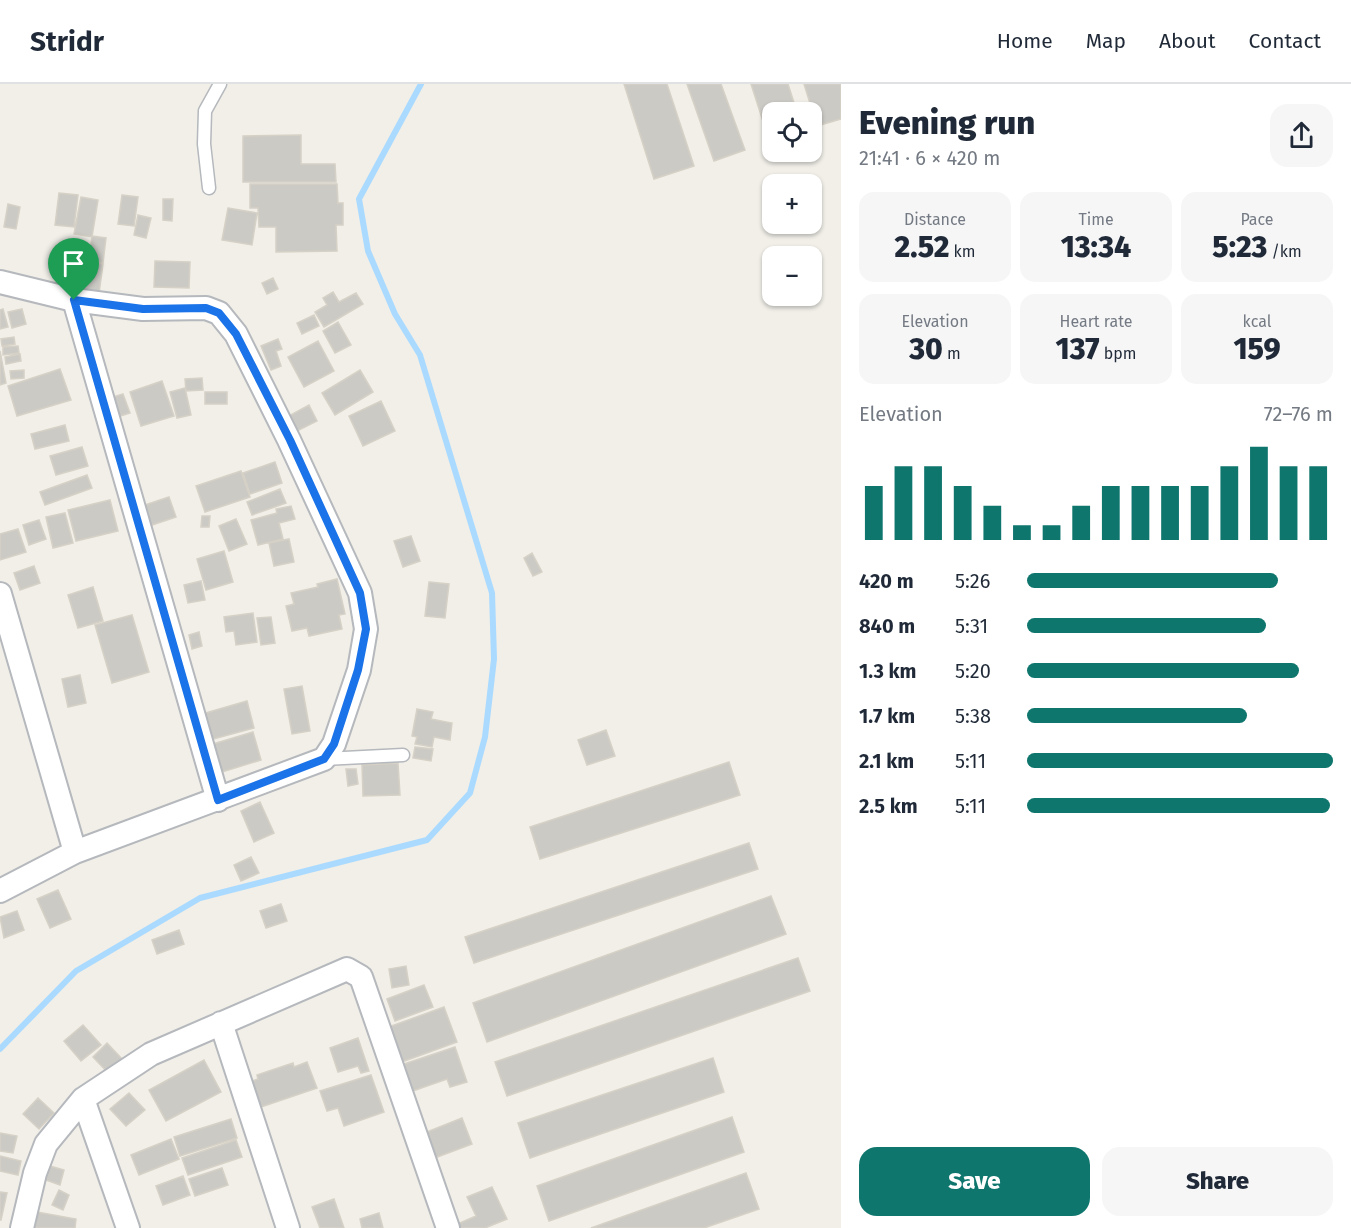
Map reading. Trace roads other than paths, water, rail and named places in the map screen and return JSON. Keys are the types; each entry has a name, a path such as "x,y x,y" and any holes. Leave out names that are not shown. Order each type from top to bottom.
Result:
{"street":[{"path":"0,282 74,300 143,309 206,308 219,313 236,334 290,440 360,593 366,629 358,670 334,744 324,759 75,852 0,891"},
{"path":"74,300 218,800"},
{"path":"0,594 75,852"},
{"path":"22,1228 35,1173 46,1143 83,1099 151,1054 344,969 356,972 361,977 448,1228"},
{"path":"221,1023 288,1228"},
{"path":"83,1099 128,1228"}],"lane":[{"path":"209,188 204,144 206,111 220,84"},
{"path":"324,759 404,755"}],"waterway":[{"path":"0,1049 76,971 200,898 427,840 470,793 485,737 494,659 492,593 420,355 395,314 368,251 359,199 421,84"}]}
